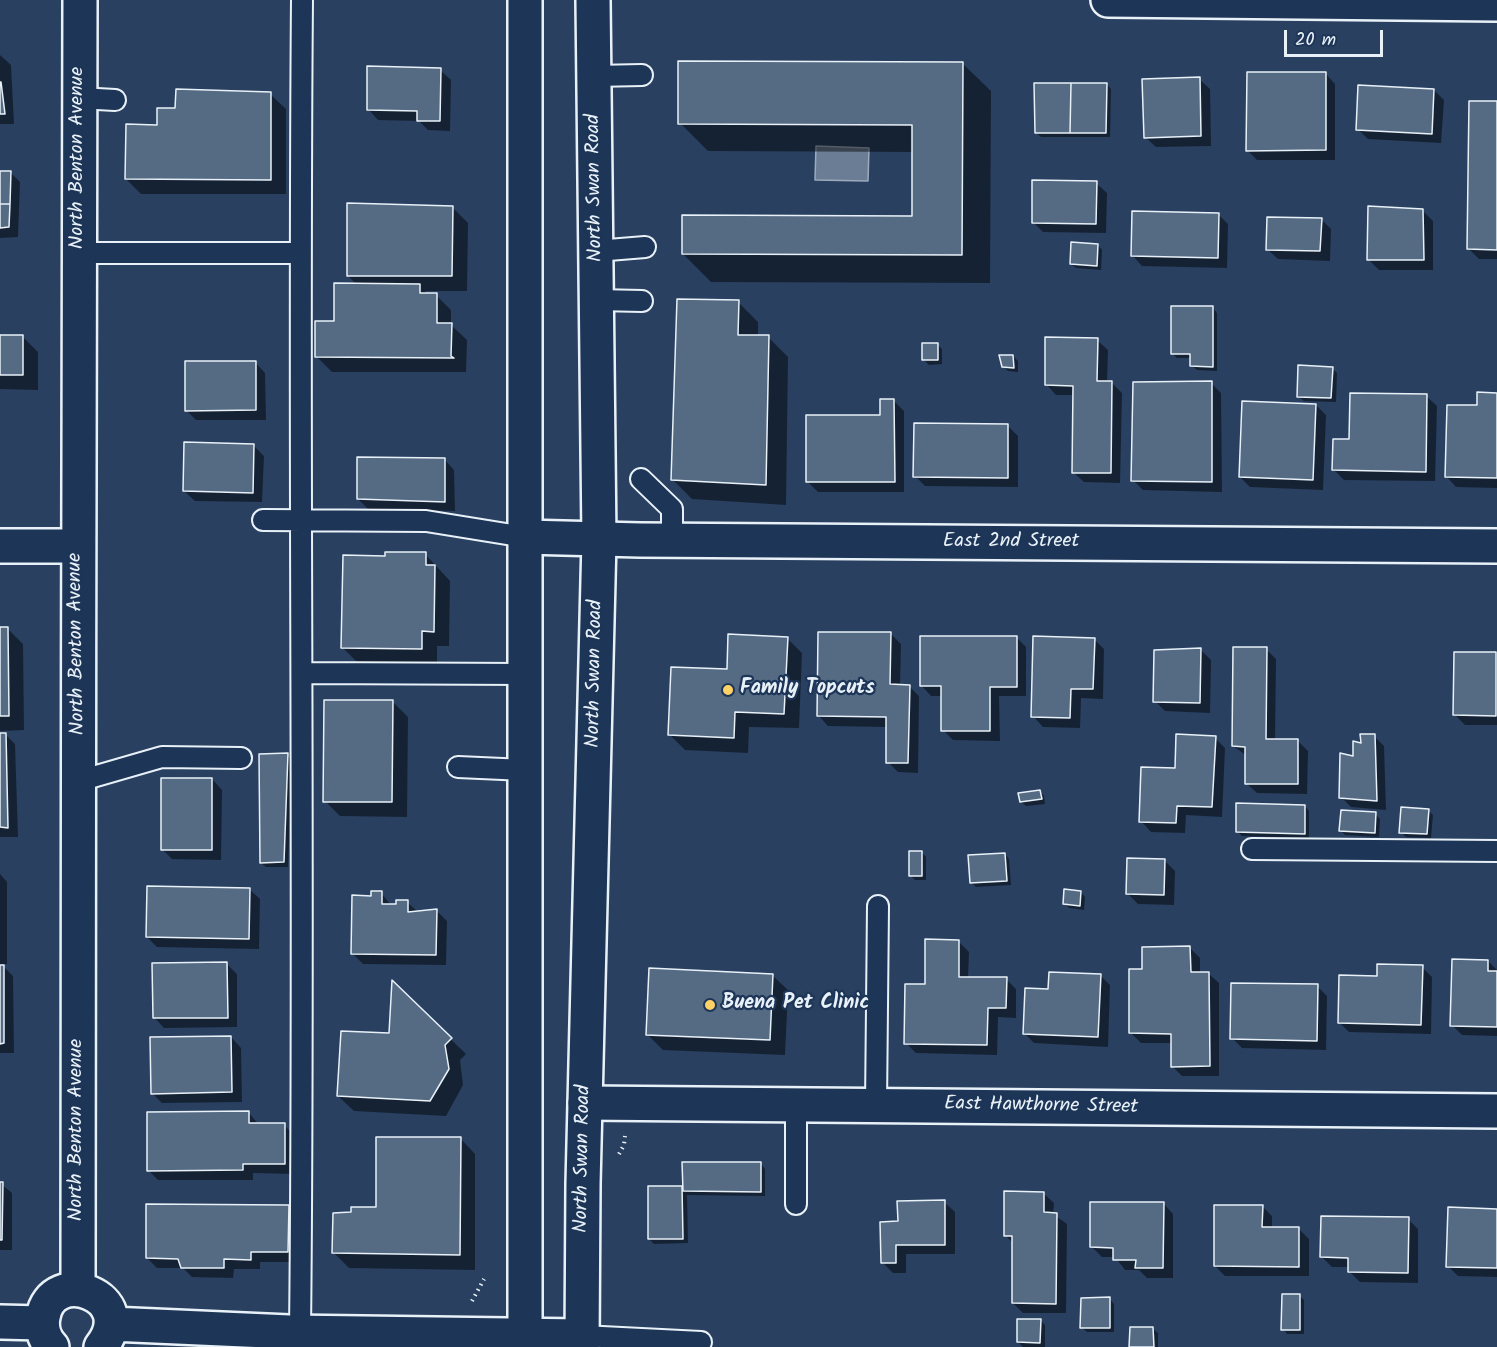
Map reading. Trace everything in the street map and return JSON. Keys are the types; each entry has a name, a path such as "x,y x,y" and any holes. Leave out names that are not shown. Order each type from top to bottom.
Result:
{"street":[{"name":"North Benton Avenue","path":"78,1289 77,546 80,0"},
{"path":"525,0 525,1342"},
{"name":"North Swan Road","path":"582,1341 585,1103 599,540 593,0"},
{"path":"1108,0 1497,4"},
{"name":"East 2nd Street","path":"525,537 599,540 1497,546"},
{"path":"0,546 77,546"},
{"name":"East Hawthorne Street","path":"585,1103 1497,1111"},
{"path":"0,1322 47,1335 44,1312 57,1295 78,1289 89,1291 107,1306 106,1335 300,1332 334,1340 582,1341"}],"lane":[{"path":"300,1332 303,673 299,253 302,0"},
{"path":"594,76 642,75"},
{"path":"79,98 115,100"},
{"path":"596,251 645,247"},
{"path":"78,252 299,253"},
{"path":"597,300 642,301"},
{"path":"641,479 672,509 672,540"},
{"path":"263,520 426,521 525,537"},
{"path":"303,673 525,674"},
{"path":"79,780 162,757 241,758"},
{"path":"458,767 525,770"},
{"path":"1252,849 1497,851"},
{"path":"876,1106 878,906"},
{"path":"796,1105 796,1204"},
{"path":"582,1341 701,1342"}],"path":[{"path":"617,1160 624,1145 625,1136"}],"water":[{"path":"816,146 869,148 868,181 815,180"}],"building":[{"path":"678,61 963,62 962,255 682,254 682,215 912,216 912,125 678,124"},
{"path":"367,66 441,68 440,121 417,121 417,111 367,110"},
{"path":"1247,72 1326,72 1326,150 1246,151"},
{"path":"1200,77 1201,136 1144,138 1142,79"},
{"path":"1,82 5,114 0,114"},
{"path":"1034,83 1071,83 1070,133 1035,133"},
{"path":"1071,83 1107,83 1106,133 1070,133"},
{"path":"1358,85 1434,89 1432,134 1356,130"},
{"path":"176,89 271,92 271,180 125,179 126,124 157,125 157,108 175,108"},
{"path":"1469,101 1497,101 1497,250 1467,249"},
{"path":"0,171 11,171 10,204 0,204"},
{"path":"1032,180 1097,181 1096,224 1032,223"},
{"path":"347,203 453,206 452,276 347,276"},
{"path":"0,204 10,204 9,227 0,228"},
{"path":"1368,206 1423,209 1424,260 1367,260"},
{"path":"1132,211 1219,213 1218,258 1131,256"},
{"path":"1267,217 1322,218 1320,251 1266,250"},
{"path":"1071,242 1098,244 1097,266 1070,264"},
{"path":"334,283 420,284 420,293 437,293 437,323 452,323 451,356 454,358 315,357 315,321 334,321"},
{"path":"677,299 739,300 738,335 769,335 766,485 671,480"},
{"path":"1171,306 1213,306 1213,367 1190,366 1190,354 1171,354"},
{"path":"0,335 23,335 23,375 0,375"},
{"path":"1045,337 1098,338 1097,381 1112,381 1111,473 1072,473 1073,386 1045,385"},
{"path":"922,343 938,343 938,360 922,360"},
{"path":"999,355 1013,355 1014,368 1002,367"},
{"path":"185,361 256,361 256,410 185,411"},
{"path":"1298,365 1333,367 1331,398 1297,397"},
{"path":"1212,381 1212,482 1131,481 1133,382"},
{"path":"1477,392 1497,393 1497,478 1445,477 1447,405 1477,405"},
{"path":"1350,393 1427,394 1426,472 1332,470 1333,439 1349,439"},
{"path":"880,399 894,399 895,482 806,482 806,415 880,415"},
{"path":"1242,401 1316,404 1313,480 1239,477"},
{"path":"914,423 1008,424 1008,478 913,477"},
{"path":"184,442 254,444 253,493 183,491"},
{"path":"357,457 445,458 445,502 357,499"},
{"path":"385,552 426,552 426,565 435,565 434,632 422,631 422,649 341,648 343,555 385,556"},
{"path":"0,627 8,627 9,716 0,716"},
{"path":"818,632 891,632 890,684 910,685 908,763 886,763 886,717 817,716"},
{"name":"Family Topcuts","path":"728,634 788,637 784,714 735,712 734,738 668,735 671,667 727,669"},
{"path":"920,636 1017,636 1017,687 990,687 990,731 941,731 941,686 920,686"},
{"path":"1033,636 1095,638 1093,689 1071,689 1070,718 1031,717"},
{"path":"1233,647 1267,647 1266,739 1298,739 1298,784 1245,784 1245,747 1232,746"},
{"path":"1201,648 1200,703 1153,702 1154,650"},
{"path":"1454,652 1496,652 1496,716 1453,715"},
{"path":"324,700 393,700 392,802 323,802"},
{"path":"0,733 6,733 8,828 0,827"},
{"path":"1176,734 1216,736 1212,807 1177,806 1176,823 1139,822 1141,767 1175,768"},
{"path":"1360,734 1375,734 1377,801 1339,798 1340,753 1353,756 1353,741 1361,743"},
{"path":"288,753 284,862 260,863 259,754"},
{"path":"161,778 212,778 212,850 161,850"},
{"path":"1040,790 1042,799 1020,802 1018,793"},
{"path":"1236,803 1305,805 1305,834 1236,832"},
{"path":"1401,807 1429,809 1427,834 1399,833"},
{"path":"1341,810 1376,812 1375,833 1339,831"},
{"path":"909,851 922,851 922,876 909,876"},
{"path":"1005,853 1007,881 970,883 968,855"},
{"path":"1127,858 1165,859 1164,895 1126,894"},
{"path":"147,886 250,888 249,939 146,937"},
{"path":"1064,889 1081,891 1080,906 1063,904"},
{"path":"371,891 382,891 382,904 396,904 396,900 408,900 408,912 437,909 436,955 351,954 352,895 371,896"},
{"path":"925,939 959,940 959,977 1007,977 1006,1008 988,1008 987,1045 904,1044 905,984 925,984"},
{"path":"1190,946 1191,972 1209,972 1210,1066 1171,1067 1171,1034 1129,1033 1129,969 1142,969 1142,947"},
{"path":"1452,959 1488,960 1488,971 1497,971 1497,1027 1450,1026"},
{"path":"227,962 228,1018 153,1018 152,963"},
{"path":"1377,964 1423,965 1421,1025 1338,1023 1339,975 1377,976"},
{"path":"0,965 4,965 4,1043 0,1044"},
{"name":"Buena Pet Clinic","path":"649,968 773,974 770,1040 646,1035"},
{"path":"1049,972 1101,974 1098,1037 1023,1034 1025,988 1048,989"},
{"path":"392,980 452,1038 445,1045 449,1069 430,1101 337,1096 341,1031 389,1033"},
{"path":"1231,983 1318,984 1317,1041 1230,1039"},
{"path":"231,1036 232,1092 151,1094 150,1037"},
{"path":"249,1111 249,1123 285,1123 285,1164 243,1164 243,1170 147,1171 147,1112"},
{"path":"376,1137 461,1137 460,1255 332,1253 333,1213 351,1212 351,1207 376,1207"},
{"path":"682,1162 761,1162 761,1192 683,1191"},
{"path":"0,1182 3,1182 2,1240 0,1240"},
{"path":"648,1186 682,1186 683,1239 648,1239"},
{"path":"1004,1191 1044,1192 1044,1212 1057,1213 1056,1304 1012,1303 1012,1236 1004,1236"},
{"path":"945,1200 945,1245 896,1245 896,1263 881,1263 880,1222 898,1221 897,1201"},
{"path":"1090,1202 1164,1202 1163,1268 1135,1268 1136,1260 1113,1260 1113,1248 1090,1247"},
{"path":"146,1204 289,1205 288,1252 251,1252 251,1260 224,1259 224,1268 181,1268 178,1259 146,1258"},
{"path":"1214,1205 1263,1205 1262,1227 1299,1227 1299,1267 1214,1266"},
{"path":"1448,1207 1497,1209 1497,1268 1446,1267"},
{"path":"1321,1216 1409,1217 1408,1273 1348,1272 1348,1258 1320,1257"},
{"path":"1282,1294 1300,1294 1300,1330 1281,1330"},
{"path":"1110,1297 1110,1328 1080,1328 1081,1298"},
{"path":"1017,1319 1041,1319 1040,1343 1017,1342"},
{"path":"1130,1327 1153,1327 1154,1347 1129,1347"}],"place":[{"name":"Family Topcuts","path":"728,690"},
{"name":"Buena Pet Clinic","path":"710,1005"}]}
